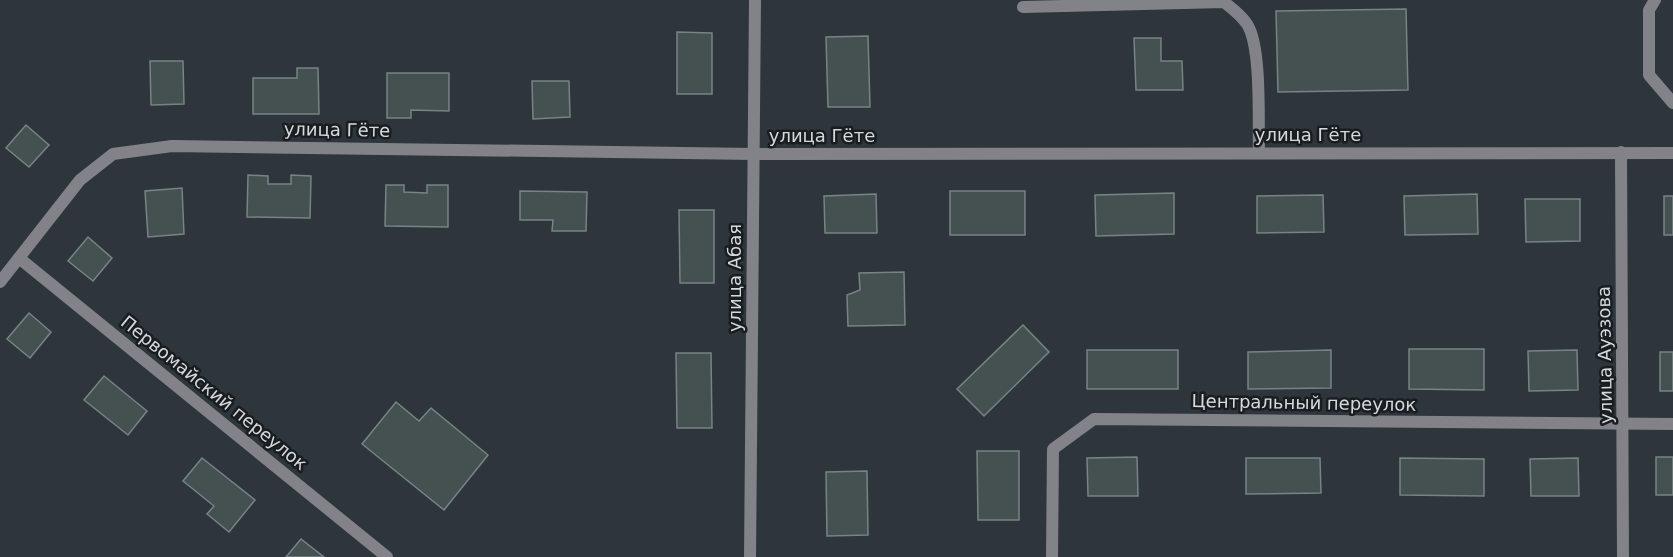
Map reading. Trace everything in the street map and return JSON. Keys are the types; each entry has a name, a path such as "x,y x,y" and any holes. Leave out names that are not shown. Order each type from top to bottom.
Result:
{"street":[{"name":"улица Абая","path":"750,557 755,0"},
{"path":"1655,0 1649,10 1649,75 1673,103"},
{"path":"1023,7 1224,2 1249,26 1256,46 1259,153"},
{"name":"улица Гёте","path":"0,282 80,180 113,154 172,146 754,154 1673,153"},
{"name":"улица Ауэзова","path":"1621,152 1623,557"},
{"name":"Первомайский переулок","path":"19,258 387,557"},
{"name":"Центральный переулок","path":"1052,557 1053,449 1094,419 1673,424"}],"building":[{"path":"1406,9 1408,90 1278,92 1276,11"},
{"path":"677,32 712,33 712,94 677,94"},
{"path":"868,36 870,107 828,107 826,37"},
{"path":"1134,38 1161,38 1161,61 1182,61 1183,90 1136,90"},
{"path":"150,61 183,61 184,104 151,105"},
{"path":"297,68 318,68 319,114 253,114 253,78 297,78"},
{"path":"387,73 449,73 449,111 411,110 411,118 387,118"},
{"path":"532,81 569,81 570,117 533,119"},
{"path":"26,125 49,145 29,167 6,148"},
{"path":"248,175 268,176 268,184 291,184 291,175 311,176 310,218 247,217"},
{"path":"386,185 404,185 404,192 427,193 427,185 448,185 448,227 385,226"},
{"path":"182,188 184,234 148,237 145,191"},
{"path":"520,191 587,192 586,231 552,231 553,220 520,220"},
{"path":"950,191 1025,191 1025,235 950,235"},
{"path":"1174,193 1174,234 1096,236 1095,195"},
{"path":"876,194 877,233 825,233 824,196"},
{"path":"1477,194 1478,234 1405,235 1404,196"},
{"path":"1323,195 1324,232 1257,233 1257,196"},
{"path":"1664,196 1673,196 1673,235 1664,235"},
{"path":"1525,199 1580,199 1580,241 1526,242"},
{"path":"679,210 714,210 714,283 680,283"},
{"path":"88,237 112,258 93,281 68,261"},
{"path":"904,272 905,325 848,326 847,295 860,290 859,273"},
{"path":"29,313 51,332 30,358 7,339"},
{"path":"1023,325 1049,352 984,416 957,389"},
{"path":"1409,349 1484,349 1484,390 1409,389"},
{"path":"1087,350 1178,350 1178,389 1087,389"},
{"path":"1331,350 1331,388 1248,389 1248,352"},
{"path":"1577,350 1578,390 1529,391 1528,351"},
{"path":"1660,352 1673,352 1673,391 1660,391"},
{"path":"676,353 711,353 712,428 677,428"},
{"path":"104,376 147,411 128,435 84,400"},
{"path":"396,402 419,421 431,408 488,455 444,510 362,444"},
{"path":"977,451 1019,451 1019,520 978,520"},
{"path":"1137,457 1138,496 1088,496 1087,458"},
{"path":"1656,457 1673,457 1673,495 1656,495"},
{"path":"202,458 255,500 229,532 207,514 214,506 183,481"},
{"path":"1246,458 1320,458 1321,493 1246,494"},
{"path":"1400,458 1484,459 1484,496 1400,495"},
{"path":"1578,458 1579,496 1531,496 1530,459"},
{"path":"867,471 868,535 827,536 826,472"},
{"path":"301,539 324,557 286,557"}]}
